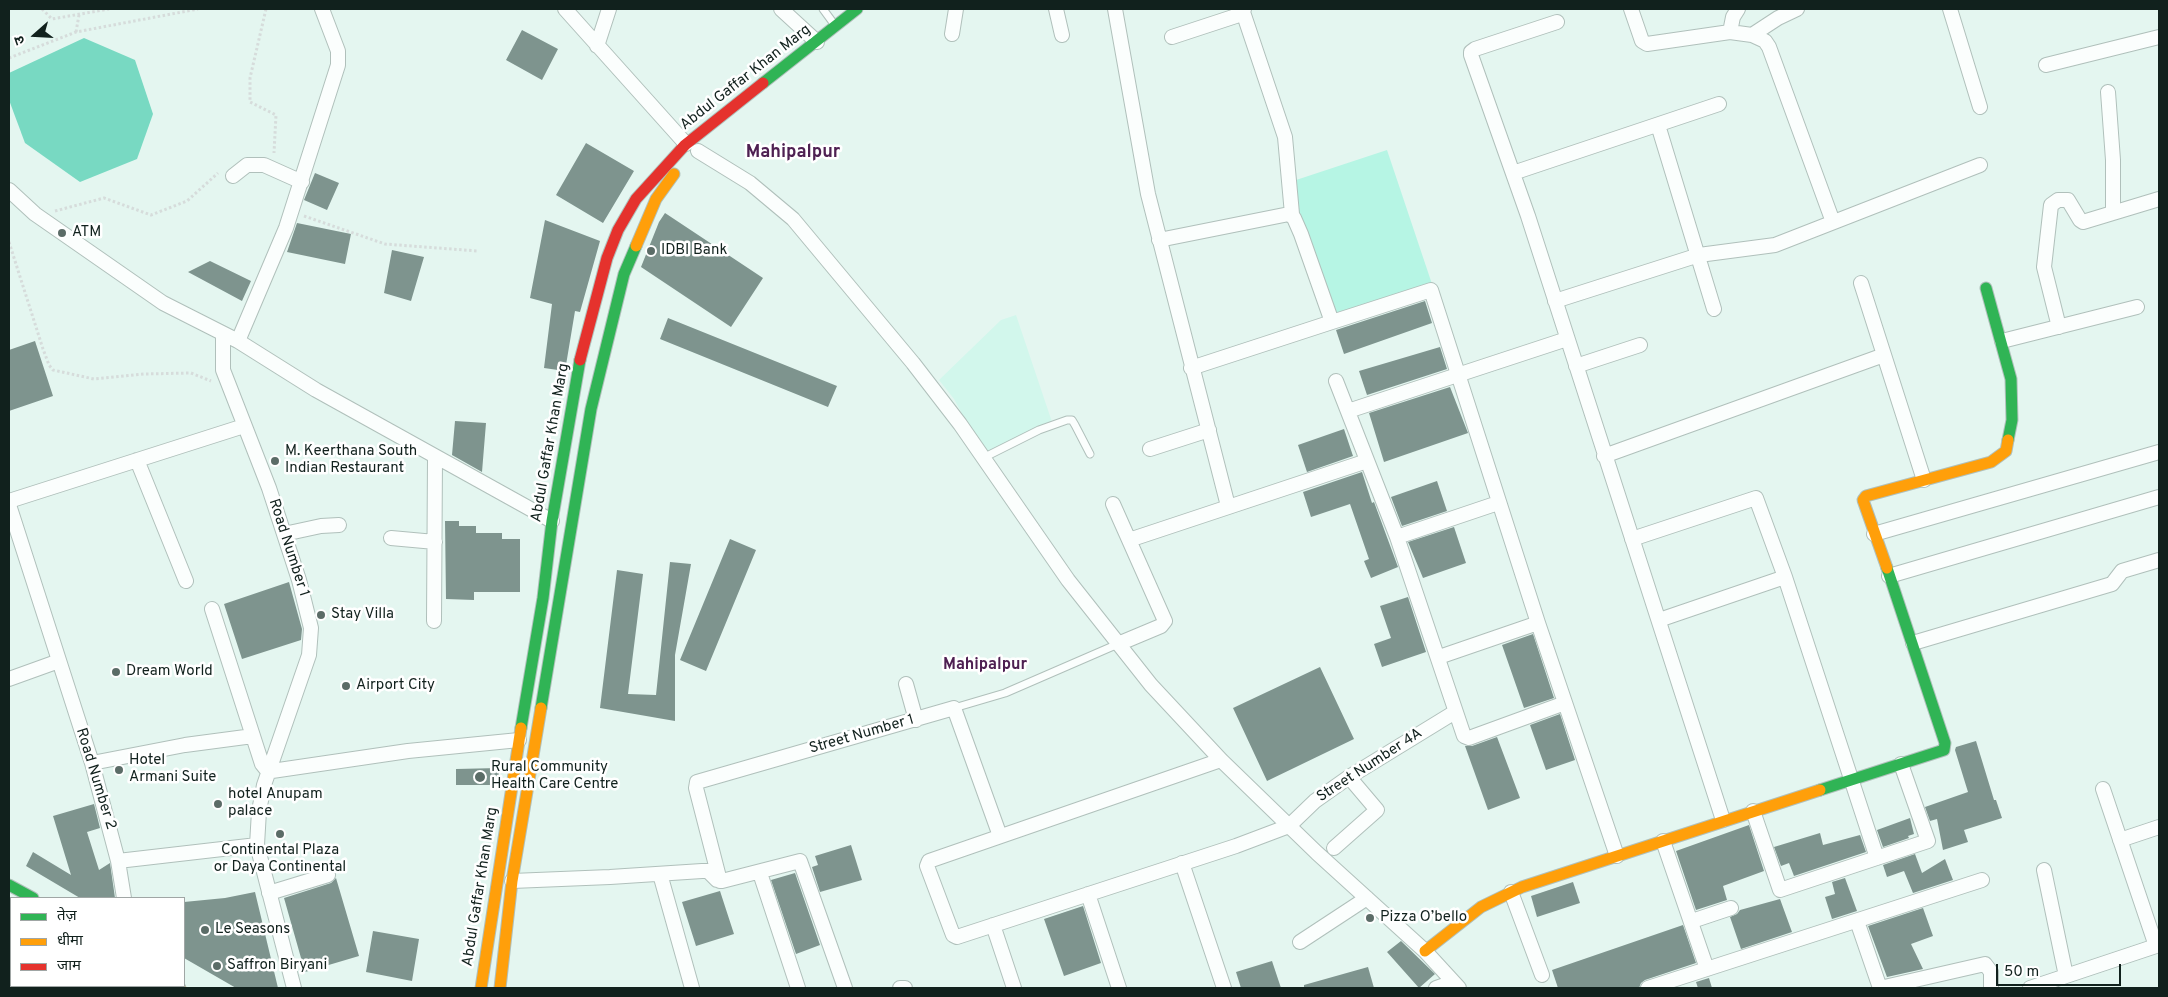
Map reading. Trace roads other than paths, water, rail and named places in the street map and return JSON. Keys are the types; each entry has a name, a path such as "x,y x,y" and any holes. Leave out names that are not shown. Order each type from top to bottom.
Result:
{"main road":[{"name":"Abdul Gaffar Khan Marg","path":"480,988 519,740 544,598 552,521 580,360 607,258 618,230 636,199 857,9"},
{"name":"Abdul Gaffar Khan Marg","path":"726,127 776,85 870,12"},
{"name":"Abdul Gaffar Khan Marg","path":"500,988 512,881 592,409 614,312 639,235 656,200 696,147"},
{"path":"1425,951 1481,907 1511,892 1723,820 1942,751 1945,746 1913,643 1863,498 1991,462 2006,451 2012,420 2011,379 1986,288"},
{"path":"9,885 31,897"}],"street":[{"path":"238,342 276,255 292,212 340,59 322,9"},
{"path":"565,9 597,46 696,147 750,183 794,219 912,363 983,458 1068,580 1151,686 1221,760 1288,826 1425,951 1456,985"},
{"path":"597,46 608,9"},
{"path":"781,9 817,42"},
{"path":"952,34 956,9"},
{"path":"1056,9 1062,35"},
{"path":"1115,9 1148,194 1191,368 1228,506"},
{"path":"1631,9 1642,41 1647,44 1730,32 1752,34 1761,38 1770,47 1833,222"},
{"path":"1730,32 1733,17 1738,9"},
{"path":"1752,34 1797,9"},
{"path":"1950,9 1980,107"},
{"path":"1172,36 1243,10 1284,137 1292,214 1332,322"},
{"path":"1557,22 1475,49 1471,52 1556,301 1604,456 1723,820"},
{"path":"2046,66 2159,37"},
{"path":"2108,92 2113,213"},
{"path":"1513,173 1719,104"},
{"path":"1658,124 1700,255 1714,309"},
{"path":"227,172 247,166 264,165 302,182"},
{"path":"1556,301 1700,255 1775,245 1980,165"},
{"path":"9,190 35,214 142,289 184,315 238,342 316,390 435,458 552,521"},
{"path":"2060,327 2044,267 2051,205 2058,200 2068,200 2083,222 2159,200"},
{"path":"1159,240 1292,214"},
{"path":"1861,283 1924,480"},
{"path":"1191,368 1430,290 1498,502 1617,856"},
{"path":"2002,341 2137,307"},
{"name":"Road Number 1","path":"223,335 222,360 230,392 269,488 305,601 311,628 311,642 305,668 270,766 259,811 257,845 294,988"},
{"path":"1348,412 1457,374 1567,339"},
{"path":"1576,366 1640,345"},
{"path":"1604,456 1884,355"},
{"path":"1336,381 1396,537 1439,657 1464,736 1467,738 1565,703"},
{"path":"9,501 244,426"},
{"path":"1150,449 1209,430"},
{"path":"1874,534 2159,452"},
{"path":"434,621 435,458"},
{"path":"137,460 186,581"},
{"path":"1129,540 1367,461"},
{"path":"1632,539 1756,497 1828,703 1850,781 1877,858"},
{"path":"1889,576 2159,497"},
{"path":"1396,537 1498,502"},
{"path":"1113,504 1165,624 1118,644"},
{"name":"Road Number 2","path":"9,505 92,763 118,861 124,897"},
{"path":"284,534 321,526 339,525"},
{"path":"391,538 435,542"},
{"path":"1913,643 2112,584 2122,571 2159,560"},
{"path":"1659,620 1785,577"},
{"path":"212,609 262,764 270,766 519,740"},
{"path":"1439,657 1538,623"},
{"path":"9,679 59,661"},
{"path":"906,684 916,720"},
{"path":"954,708 1000,836"},
{"name":"Street Number 1","path":"720,880 696,788 697,782 954,708"},
{"name":"Street Number 4A","path":"1288,826 1315,801 1349,777 1455,712"},
{"path":"92,763 185,745 253,736"},
{"path":"1221,760 931,860 927,864 955,938 1288,826"},
{"path":"1753,811 1780,890 1928,841 1901,764"},
{"path":"1334,848 1377,810 1349,777"},
{"path":"2030,988 2158,946 2103,789"},
{"path":"2120,840 2159,827"},
{"path":"1663,841 1708,969"},
{"path":"118,861 257,845"},
{"path":"512,881 708,871 720,880 760,873 795,861 802,862 845,988"},
{"path":"1182,863 1224,988"},
{"path":"2044,870 2066,976"},
{"path":"760,873 798,988"},
{"path":"660,874 692,988"},
{"path":"269,893 328,875"},
{"path":"1648,988 1982,880"},
{"path":"1511,892 1542,975"},
{"path":"1088,894 1119,988"},
{"path":"1300,942 1367,898"},
{"path":"1692,922 1731,908"},
{"path":"1857,921 1880,988 1985,964 1991,972 1991,988"},
{"path":"993,925 1014,988"},
{"path":"1436,988 1456,985"},
{"path":"900,988 905,988"}],"lane":[{"path":"823,9 835,27"},
{"path":"983,458 1039,430 1067,420 1072,420 1076,425 1090,454"},
{"name":"Street Number 1","path":"954,708 1005,693 1118,644"}],"place":[{"name":"ATM","path":"62,233"},
{"name":"IDBI Bank","path":"651,251"},
{"name":"M. Keerthana South Indian Restaurant","path":"275,461"},
{"name":"Stay Villa","path":"321,615"},
{"name":"Dream World","path":"116,672"},
{"name":"Airport City","path":"346,686"},
{"name":"Hotel Armani Suite","path":"119,770"},
{"name":"Rural Community Health Care Centre","path":"480,777"},
{"name":"hotel Anupam palace","path":"218,804"},
{"name":"Continental Plaza or Daya Continental","path":"280,834"},
{"name":"Pizza O’bello","path":"1370,918"},
{"name":"Le Seasons","path":"205,930"},
{"name":"Saffron Biryani","path":"217,966"}],"district":[{"name":"Mahipalpur","path":"793,153"},
{"name":"Mahipalpur","path":"985,666"}]}
